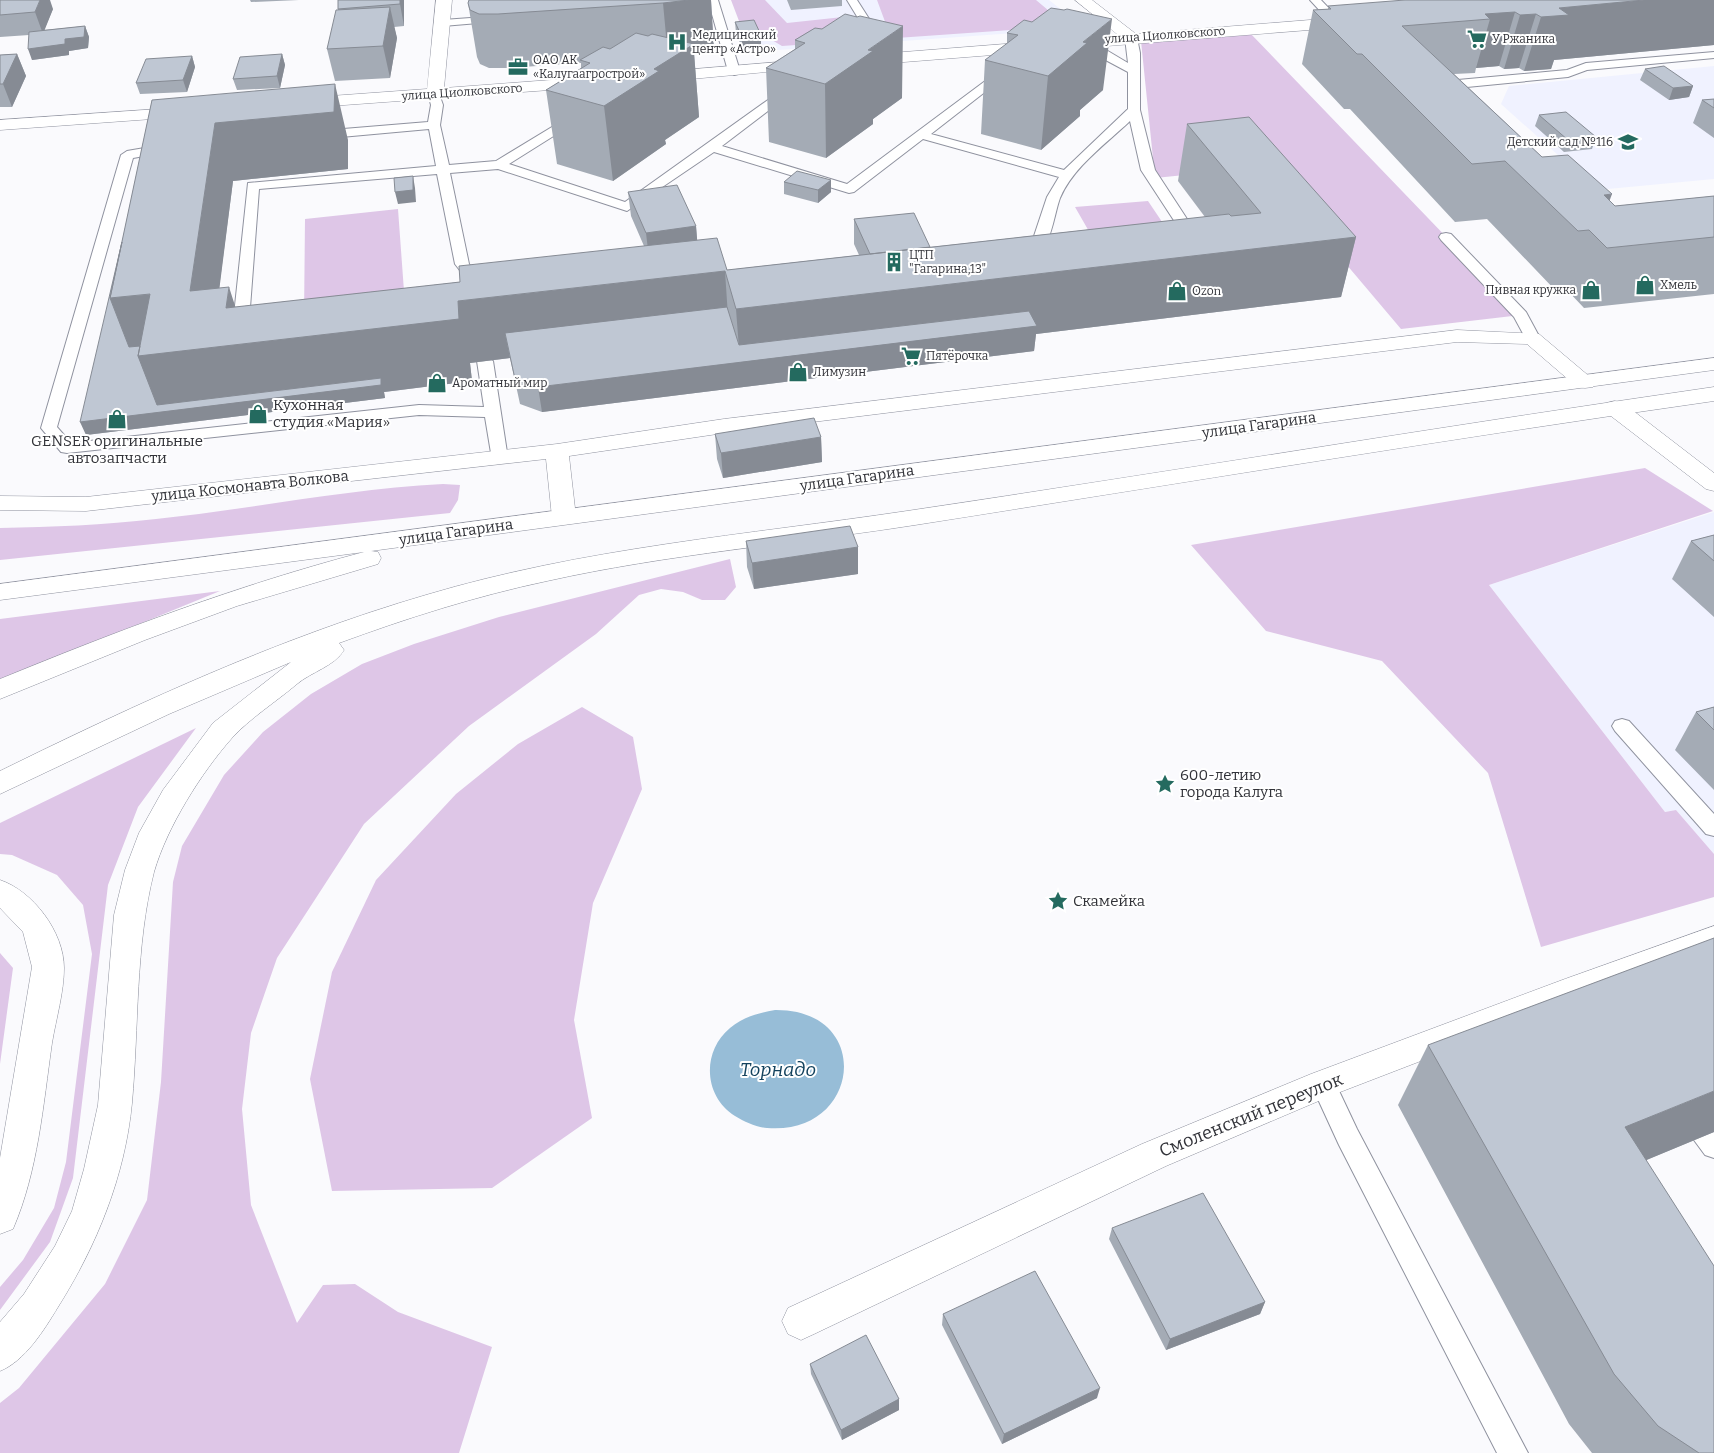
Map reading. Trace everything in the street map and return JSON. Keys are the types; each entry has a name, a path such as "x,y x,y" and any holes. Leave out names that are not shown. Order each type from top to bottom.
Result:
{"street":[{"path":"434,94 438,80 444,0"},
{"path":"1083,0 1131,38"},
{"name":"улица Циолковского","path":"849,61 1086,41 1363,21"},
{"path":"648,78 818,65"},
{"name":"улица Циолковского","path":"286,105 608,81"},
{"path":"0,125 207,110"},
{"name":"улица Космонавта Волкова","path":"0,503 86,504 500,459 724,426 1457,336 1532,338"},
{"path":"1532,338 1585,382"},
{"name":"улица Гагарина","path":"0,592 1714,364"},
{"path":"0,783 212,684 303,647 436,601 598,563 847,528 1714,394"},
{"path":"1615,408 1714,484"},
{"path":"557,451 564,517"},
{"path":"0,690 82,655 258,590 341,565 447,538 532,522"},
{"path":"0,1352 37,1307 68,1258 89,1212 102,1169 115,1105 129,915 140,870 154,832 173,798 223,730 294,672 377,625 436,601"},
{"path":"0,892 30,916 43,938 48,967 16,1173 0,1217"},
{"name":"Смоленский переулок","path":"801,1321 1154,1155 1324,1084 1582,996 1714,939"}],"lane":[{"path":"713,0 734,71"},
{"path":"852,0 886,58"},
{"path":"1314,0 1337,23"},
{"path":"443,23 509,18"},
{"path":"1131,38 1134,53 1134,110 1148,170 1204,254"},
{"path":"1086,41 1104,55 1133,70"},
{"path":"712,147 848,189 1038,45"},
{"path":"1421,88 1568,73 1586,67 1714,55"},
{"path":"249,338 240,335 253,186 499,165 627,207 712,147 818,65"},
{"path":"1485,67 1500,80"},
{"path":"434,94 437,105 434,124 462,264 476,282 478,299"},
{"path":"499,165 589,108"},
{"path":"1018,266 1038,246 1054,197 1067,175 1134,110"},
{"path":"306,136 434,124"},
{"path":"921,135 1067,175"},
{"path":"178,147 149,150 127,155 49,428 67,448 419,410 493,412"},
{"path":"1446,237 1521,315 1532,338"},
{"path":"485,361 500,459"},
{"path":"1622,726 1714,828"},
{"path":"1324,1084 1348,1137 1513,1453"}],"shaded area":[{"path":"731,0 765,0 787,23 843,17 887,27 877,0 1036,0 1067,26 782,46 739,21"},
{"path":"739,0 1049,0 1085,28 764,51"},
{"path":"1250,33 1521,315 1401,329 1264,167 1155,178 1141,41"},
{"name":"Детский сад №116","path":"1714,66 1714,179 1597,190 1501,104 1509,86"},
{"path":"1148,201 1183,253 1106,261 1075,207"},
{"path":"398,209 405,305 304,318 305,219"},
{"path":"1645,468 1713,511 1489,585 1665,812 1676,810 1714,854 1714,897 1541,947 1488,773 1382,661 1266,631 1191,545"},
{"path":"443,484 460,485 458,500 450,513 0,560 0,528 136,521 371,490"},
{"path":"1714,512 1714,854 1676,810 1665,812 1489,585"},
{"path":"730,559 736,587 725,600 702,600 683,592 661,589 639,595 596,634 469,726 364,824 277,958 251,1033 242,1109 251,1205 297,1323 323,1285 355,1284 398,1312 492,1347 459,1453 0,1453 0,1403 19,1388 105,1284 147,1200 161,1082 173,882 182,846 224,775 263,732 311,694 362,664 414,644 499,617"},
{"path":"220,591 0,681 0,619"},
{"path":"582,707 633,737 642,789 593,903 574,1020 592,1118 492,1188 332,1191 310,1079 332,972 376,880 456,794 518,744"},
{"path":"196,728 138,807 108,885 73,1178 50,1242 0,1310 0,1287 23,1260 54,1208 66,1162 92,954 83,905 57,875 12,855 0,854 0,823"},
{"path":"0,953 13,968 0,1064"}],"water":[{"name":"Торнадо","path":"775,1010 807,1015 829,1029 841,1049 844,1072 837,1094 822,1113 798,1125 767,1128 747,1122 725,1108 717,1098 710,1074 714,1049 730,1028 751,1016"}],"building":[{"path":"0,0 40,0 35,12 0,15"},
{"path":"338,0 400,0 400,4 338,9"},
{"path":"469,0 689,0 479,14 470,10"},
{"path":"1405,0 1644,0 1559,8 1569,15 1541,17 1536,14 1520,15 1515,12 1485,14 1490,19 1402,26 1542,157 1568,155 1612,194 1604,195 1615,206 1714,196 1714,237 1607,248 1589,230 1578,231 1505,161 1472,164 1362,54 1357,54 1313,10 1331,9 1328,6"},
{"path":"390,7 383,46 327,49 336,10"},
{"path":"1051,8 1067,9 1112,19 1083,42 1087,43 1048,76 985,60 1018,35 1007,33 1024,20 1032,22"},
{"path":"845,14 903,26 868,50 873,51 825,84 766,68 805,43 795,40 815,28 822,29"},
{"path":"754,20 761,35 742,37 735,22"},
{"path":"85,26 84,37 65,39 65,44 28,49 29,32"},
{"path":"636,33 648,36 652,34 694,44 654,69 659,71 604,106 546,90 590,63 580,60 603,47 610,49"},
{"path":"17,54 3,84 0,84 0,55"},
{"path":"282,54 277,76 233,79 240,57"},
{"path":"192,56 183,80 136,83 146,59"},
{"path":"1664,66 1693,86 1673,88 1645,69"},
{"path":"335,84 334,112 215,123 190,291 229,287 226,308 460,282 459,266 717,238 727,270 1229,214 1231,216 1261,213 1187,124 1249,117 1356,237 736,309 725,271 458,301 459,319 138,356 150,294 110,298 152,100"},
{"path":"1714,99 1714,108 1702,100"},
{"path":"1566,112 1596,137 1568,140 1539,115"},
{"path":"797,171 831,180 818,190 784,182"},
{"path":"413,176 413,190 395,192 394,178"},
{"path":"677,185 696,226 646,233 628,192"},
{"path":"914,213 930,247 870,254 854,219"},
{"path":"122,242 110,298 129,347 140,346 138,356 157,405 381,378 381,385 80,422"},
{"path":"727,307 739,345 1029,311 1037,326 538,387 515,379 505,333"},
{"path":"814,418 821,437 721,453 715,434"},
{"path":"850,526 858,547 752,563 746,541"},
{"path":"1714,535 1714,561 1691,541"},
{"path":"1714,707 1714,730 1696,712"},
{"path":"1714,938 1714,1091 1625,1127 1714,1266 1714,1453 1699,1453 1658,1426 1614,1374 1428,1045"},
{"path":"1203,1193 1265,1302 1170,1339 1112,1228"},
{"path":"1035,1271 1100,1388 1004,1434 943,1314"},
{"path":"866,1335 899,1399 841,1430 810,1364"}],"place":[{"name":"У Ржаника","path":"1477,39"},
{"name":"Медицинский центр «Астро»","path":"677,42"},
{"name":"ОАО АК «Калугаагрострой»","path":"518,67"},
{"name":"Детский сад №116","path":"1628,142"},
{"name":"ЦТП \"Гагарина,13\"","path":"894,262"},
{"name":"Хмель","path":"1645,285"},
{"name":"Пивная кружка","path":"1591,290"},
{"name":"Ozon","path":"1177,291"},
{"name":"Пятёрочка","path":"911,356"},
{"name":"Лимузин","path":"798,372"},
{"name":"Ароматный мир","path":"437,383"},
{"name":"Кухонная студия «Мария»","path":"258,414"},
{"name":"GENSER оригинальные автозапчасти","path":"117,419"},
{"name":"600-летию города Калуга","path":"1165,784"},
{"name":"Скамейка","path":"1058,901"}]}
